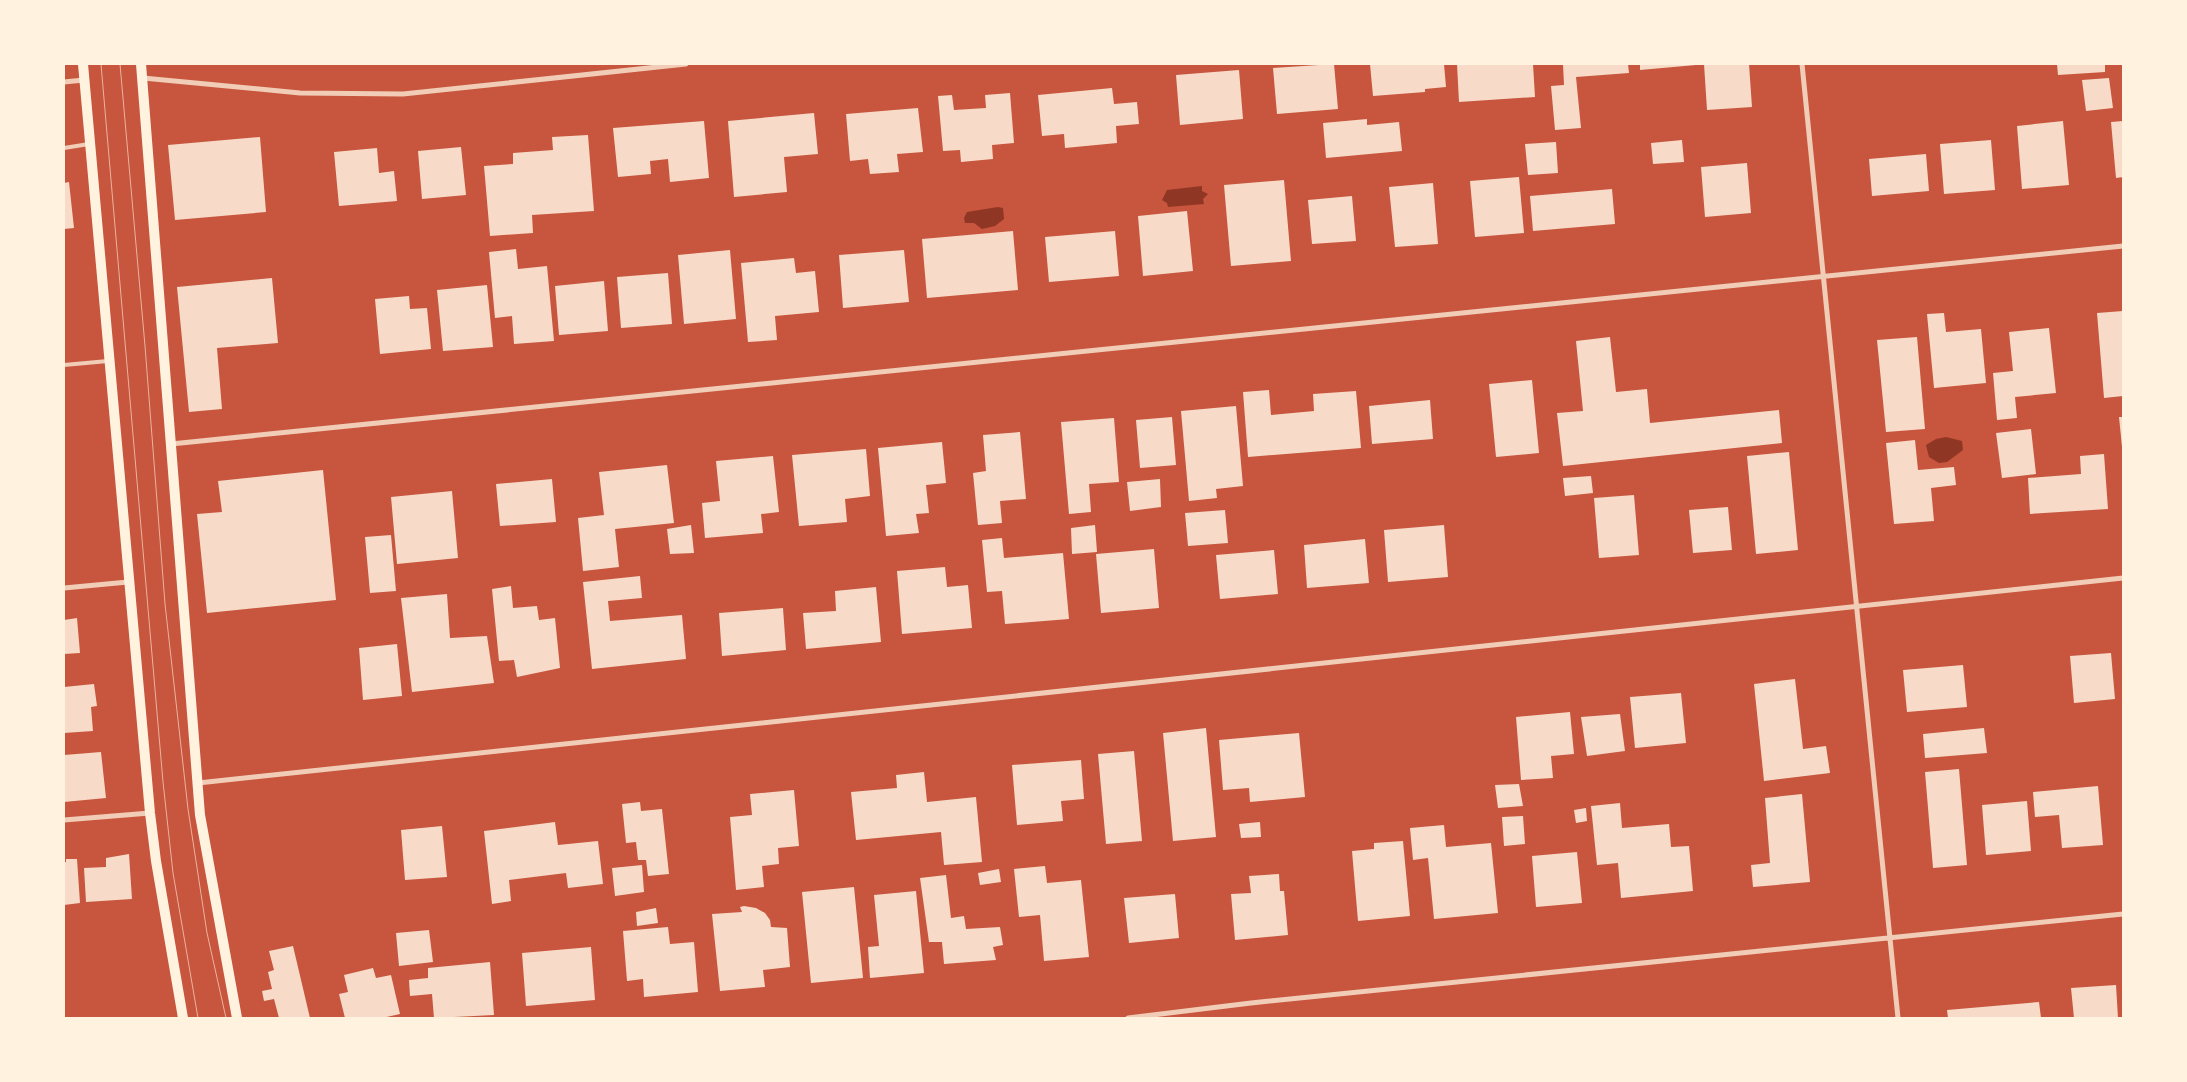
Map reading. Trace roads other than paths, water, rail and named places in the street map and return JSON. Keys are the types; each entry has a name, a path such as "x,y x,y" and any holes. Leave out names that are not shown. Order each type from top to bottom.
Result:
{"main road":[{"path":"83,64 150,813 156,861 183,1018"},
{"path":"141,64 200,815 236,1018"}],"street":[{"path":"143,78 300,93 402,94 686,64"},
{"path":"1802,64 1822,278 1858,606 1898,1018"},
{"path":"64,82 84,80"},
{"path":"170,444 2123,246"},
{"path":"197,783 2123,578"},
{"path":"64,588 128,582"},
{"path":"64,820 150,813"},
{"path":"1128,1018 1260,1002 2123,914"}],"lane":[{"path":"64,148 90,144"},
{"path":"64,365 110,361"}],"tram line":[{"path":"101,64 163,782 173,873 198,1018"},
{"path":"120,64 165,604 188,809 207,933 226,1018"}]}
